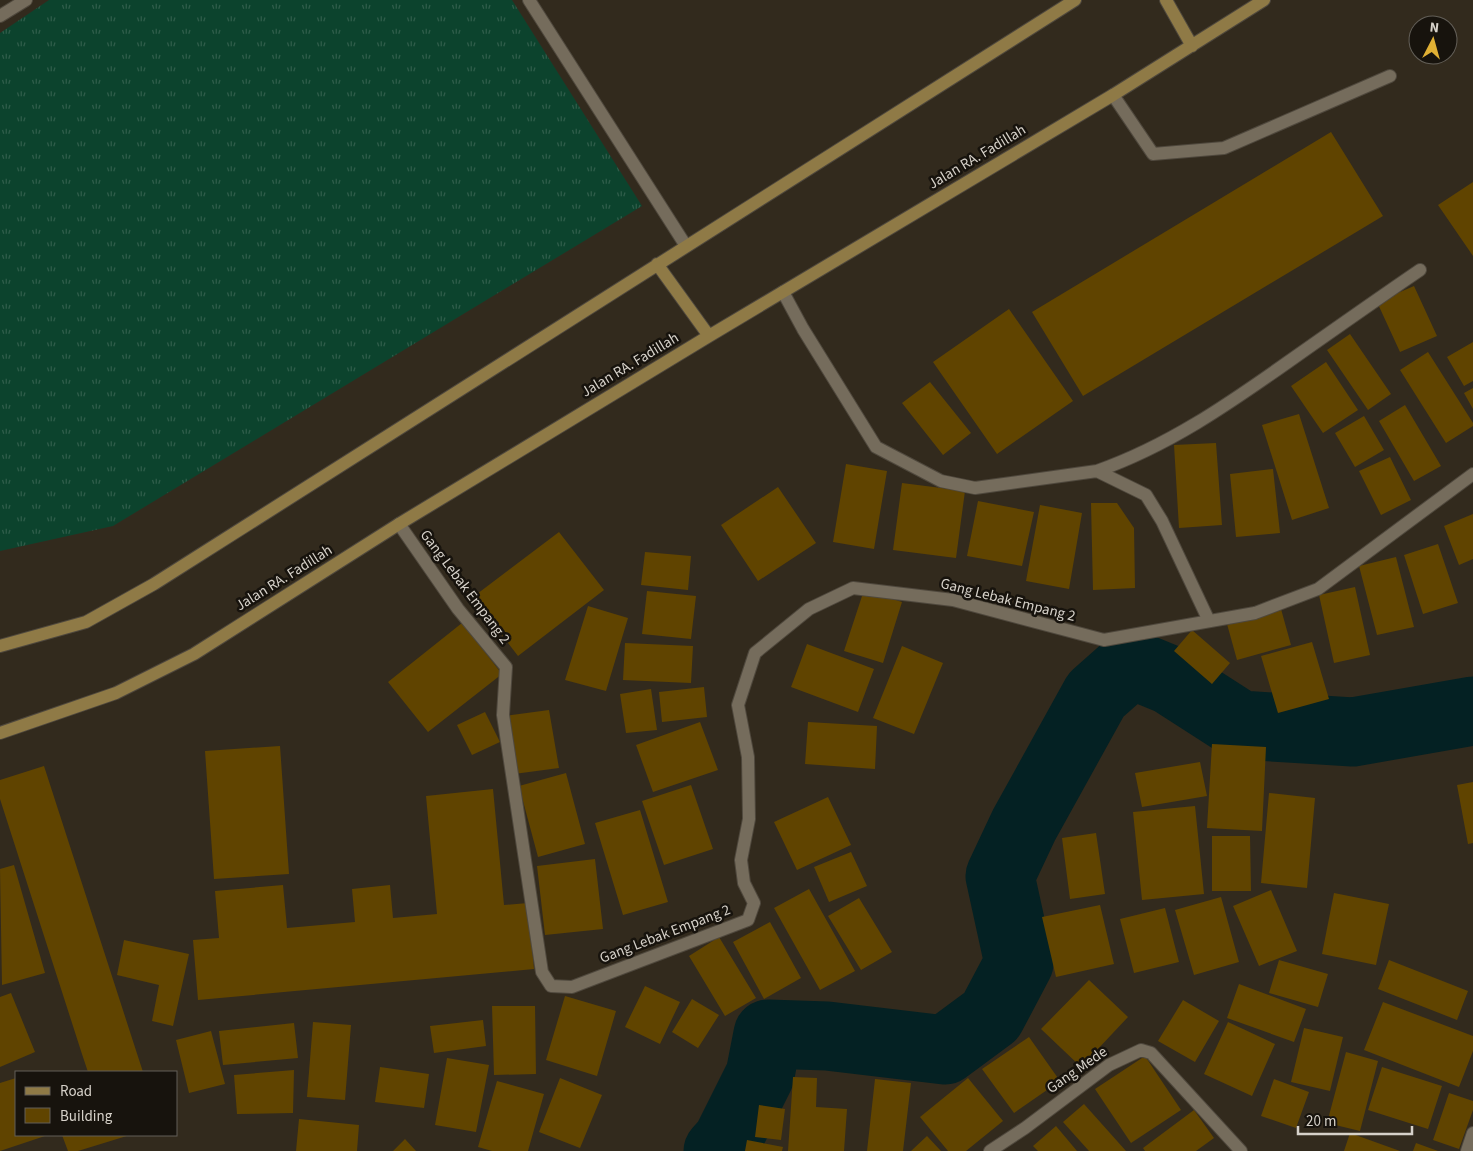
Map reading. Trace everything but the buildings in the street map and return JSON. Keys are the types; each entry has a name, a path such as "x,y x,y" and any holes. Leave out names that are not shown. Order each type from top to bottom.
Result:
{"main road":[{"path":"0,646 86,622 154,584 1075,0"},
{"path":"1166,0 1192,46"},
{"name":"Jalan RA. Fadillah","path":"0,733 108,696 194,654 399,524 1113,95 1264,0"},
{"path":"656,264 709,336"}],"street":[{"path":"0,16 26,0"},
{"path":"528,0 686,246"},
{"path":"1113,95 1153,154 1224,148 1390,76"},
{"path":"783,292 803,329 876,447 941,481 974,488 1097,471 1141,454 1175,437 1215,413 1420,270"},
{"path":"1097,471 1146,495 1162,522 1209,621 1255,613 1318,589 1473,474"},
{"name":"Gang Lebak Empang 2","path":"399,524 458,609 506,667 503,715 542,972 551,986 572,987 748,920 754,903 744,883 740,860 749,819 748,756 738,705 755,653 809,609 853,588 953,600 1104,640 1209,621"},
{"name":"Gang Mede","path":"990,1151 1025,1128 1110,1065 1141,1050 1151,1053 1241,1151"},
{"path":"1467,1151 1473,1133"}],"green space":[{"path":"49,0 512,0 642,206 113,526 0,551 0,33"}],"waterway":[{"path":"718,1151 727,1141 760,1075 768,1034 827,1036 945,1050 991,1016 1019,963 1000,876 1024,825 1096,695 1131,664 1170,680 1240,725 1353,732 1473,711"}]}
